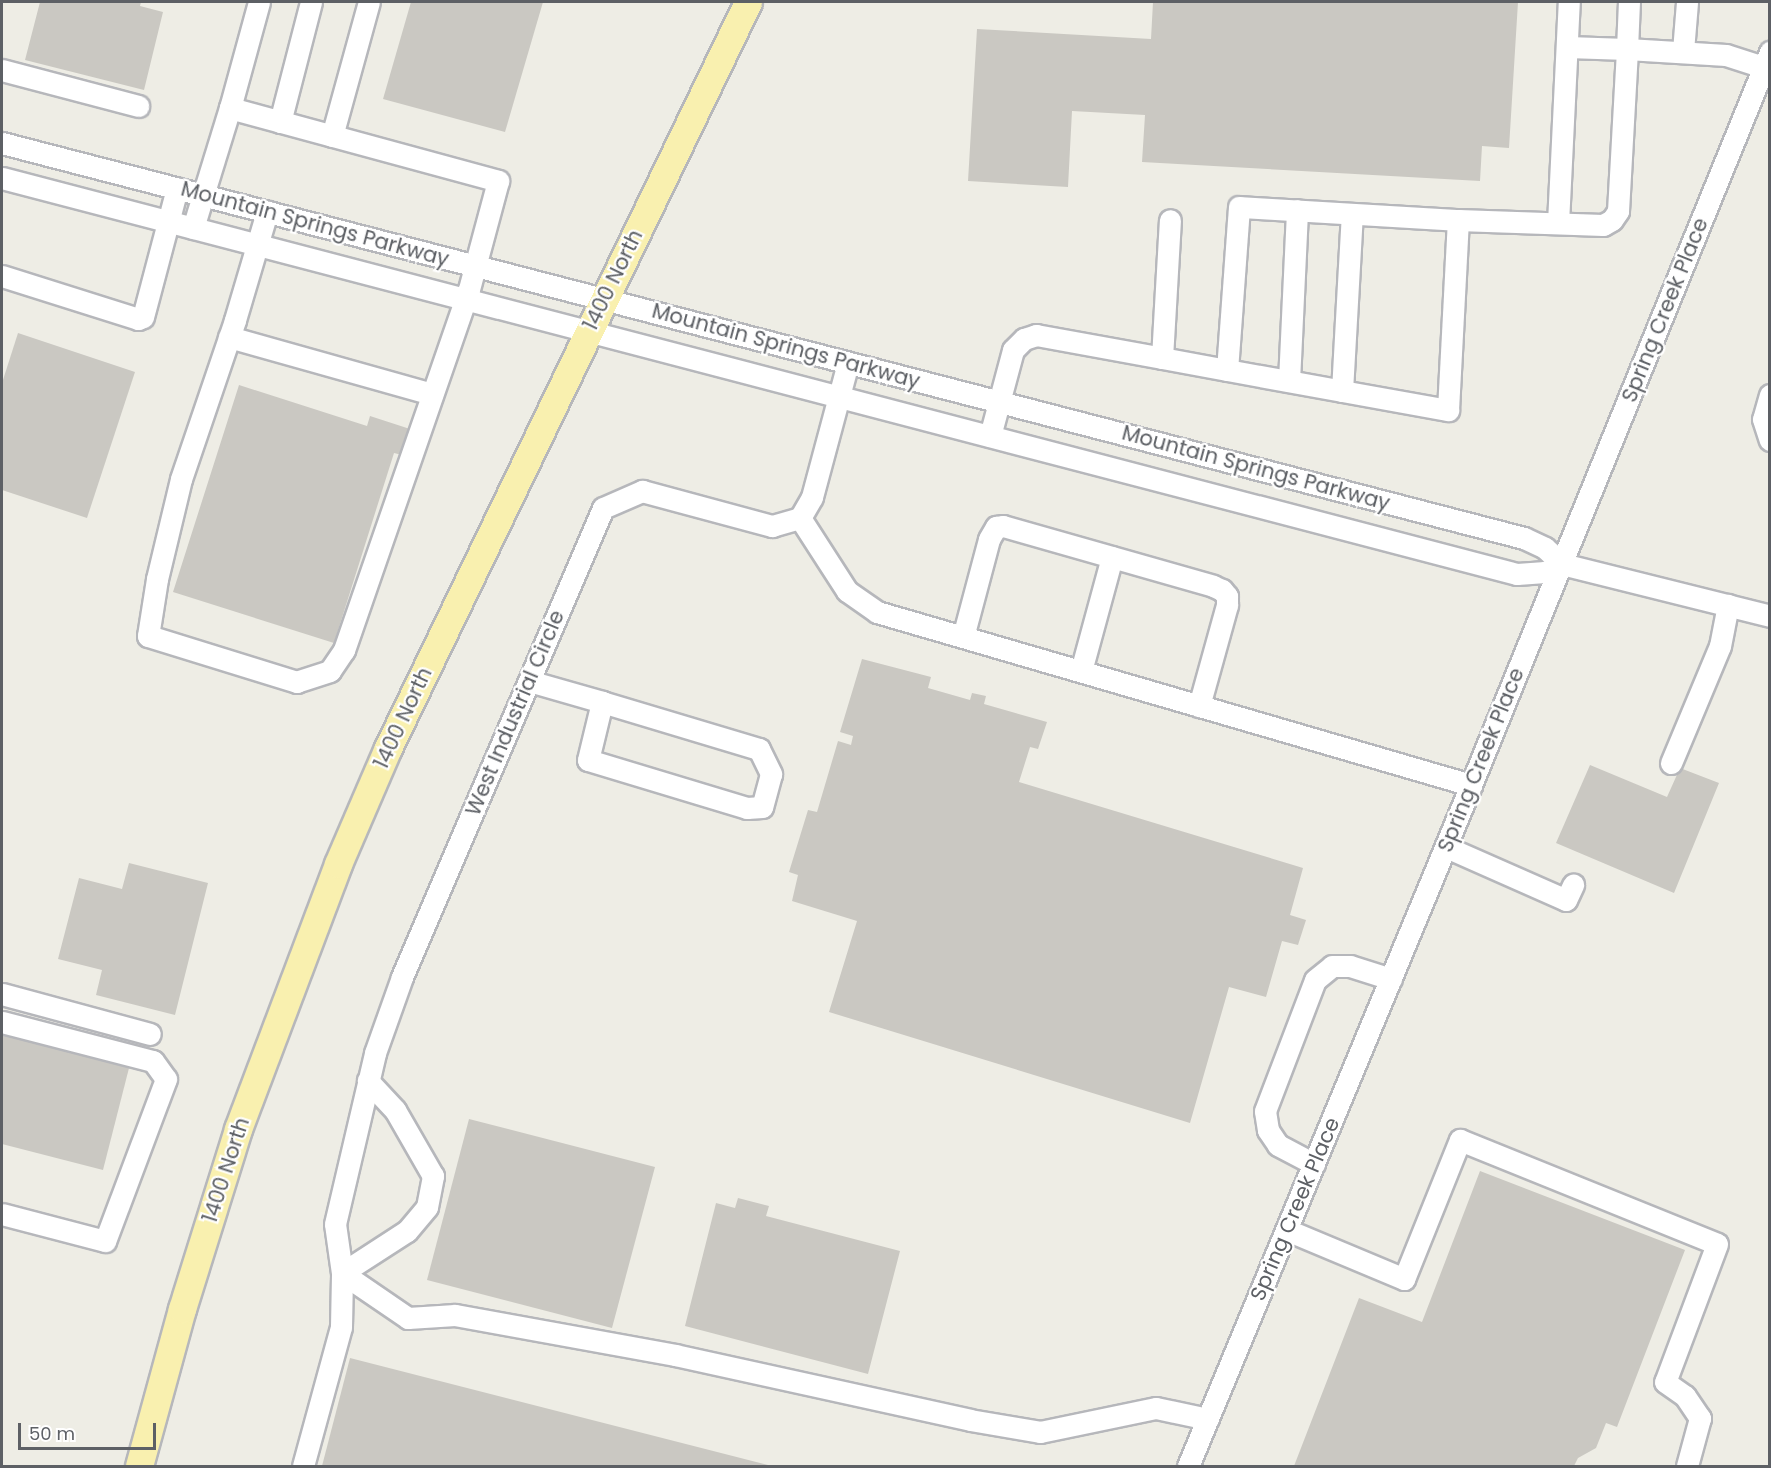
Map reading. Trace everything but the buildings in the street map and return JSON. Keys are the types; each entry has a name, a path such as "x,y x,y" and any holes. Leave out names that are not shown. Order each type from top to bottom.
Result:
{"main road":[{"name":"1400 North","path":"139,1467 182,1310 238,1129 338,864 388,748 748,2"}],"street":[{"path":"193,228 230,108 259,2"},
{"path":"280,122 311,2"},
{"path":"332,136 369,2"},
{"path":"1558,223 1569,2"},
{"path":"1227,370 1239,207 1603,225 1612,220 1618,211 1629,2"},
{"path":"1683,51 1687,2"},
{"path":"1567,47 1683,51 1767,60"},
{"name":"Spring Creek Place","path":"1188,1467 1472,785 1767,60"},
{"path":"2,70 138,106"},
{"path":"230,108 498,181 476,266 391,520 344,650 330,671 297,682 148,636 157,579 181,478 229,338 267,212"},
{"name":"Mountain Springs Parkway","path":"2,143 1524,538 1545,548 1562,564 1770,616"},
{"name":"Mountain Springs Parkway","path":"2,178 1517,574 1545,572 1562,564"},
{"path":"2,276 138,319 143,317 177,188"},
{"path":"1289,381 1297,210"},
{"path":"1342,391 1352,214"},
{"path":"990,436 1013,350 1024,339 1036,335 1448,410 1458,219"},
{"path":"1162,358 1170,220"},
{"path":"229,338 432,394"},
{"path":"848,363 812,497 800,518 847,591 876,612 1472,785"},
{"path":"1770,395 1763,419 1770,440"},
{"name":"West Industrial Circle","path":"303,1467 340,1327 342,1273 335,1224 375,1053 402,977 603,508 642,491 772,526 800,518"},
{"path":"963,637 989,539 996,527 1003,526 1213,586 1227,596 1227,605 1199,706"},
{"path":"1080,671 1112,557"},
{"path":"1671,763 1720,646 1728,605"},
{"path":"529,681 602,702 759,749 771,774 762,807 747,808 588,760 602,702"},
{"path":"1446,847 1566,900 1573,885"},
{"path":"1314,1164 1278,1145 1268,1130 1265,1111 1315,980 1332,966 1350,966 1391,980"},
{"path":"2,994 150,1034"},
{"path":"2,1022 153,1061 166,1079 105,1241 2,1214"},
{"path":"368,1081 395,1110 434,1176 427,1207 407,1231 342,1273 408,1318 455,1315 594,1340 1040,1432 1156,1408 1208,1419"},
{"path":"1287,1230 1404,1279 1460,1140 1717,1244 1665,1382 1685,1396 1700,1418 1687,1467"}]}
